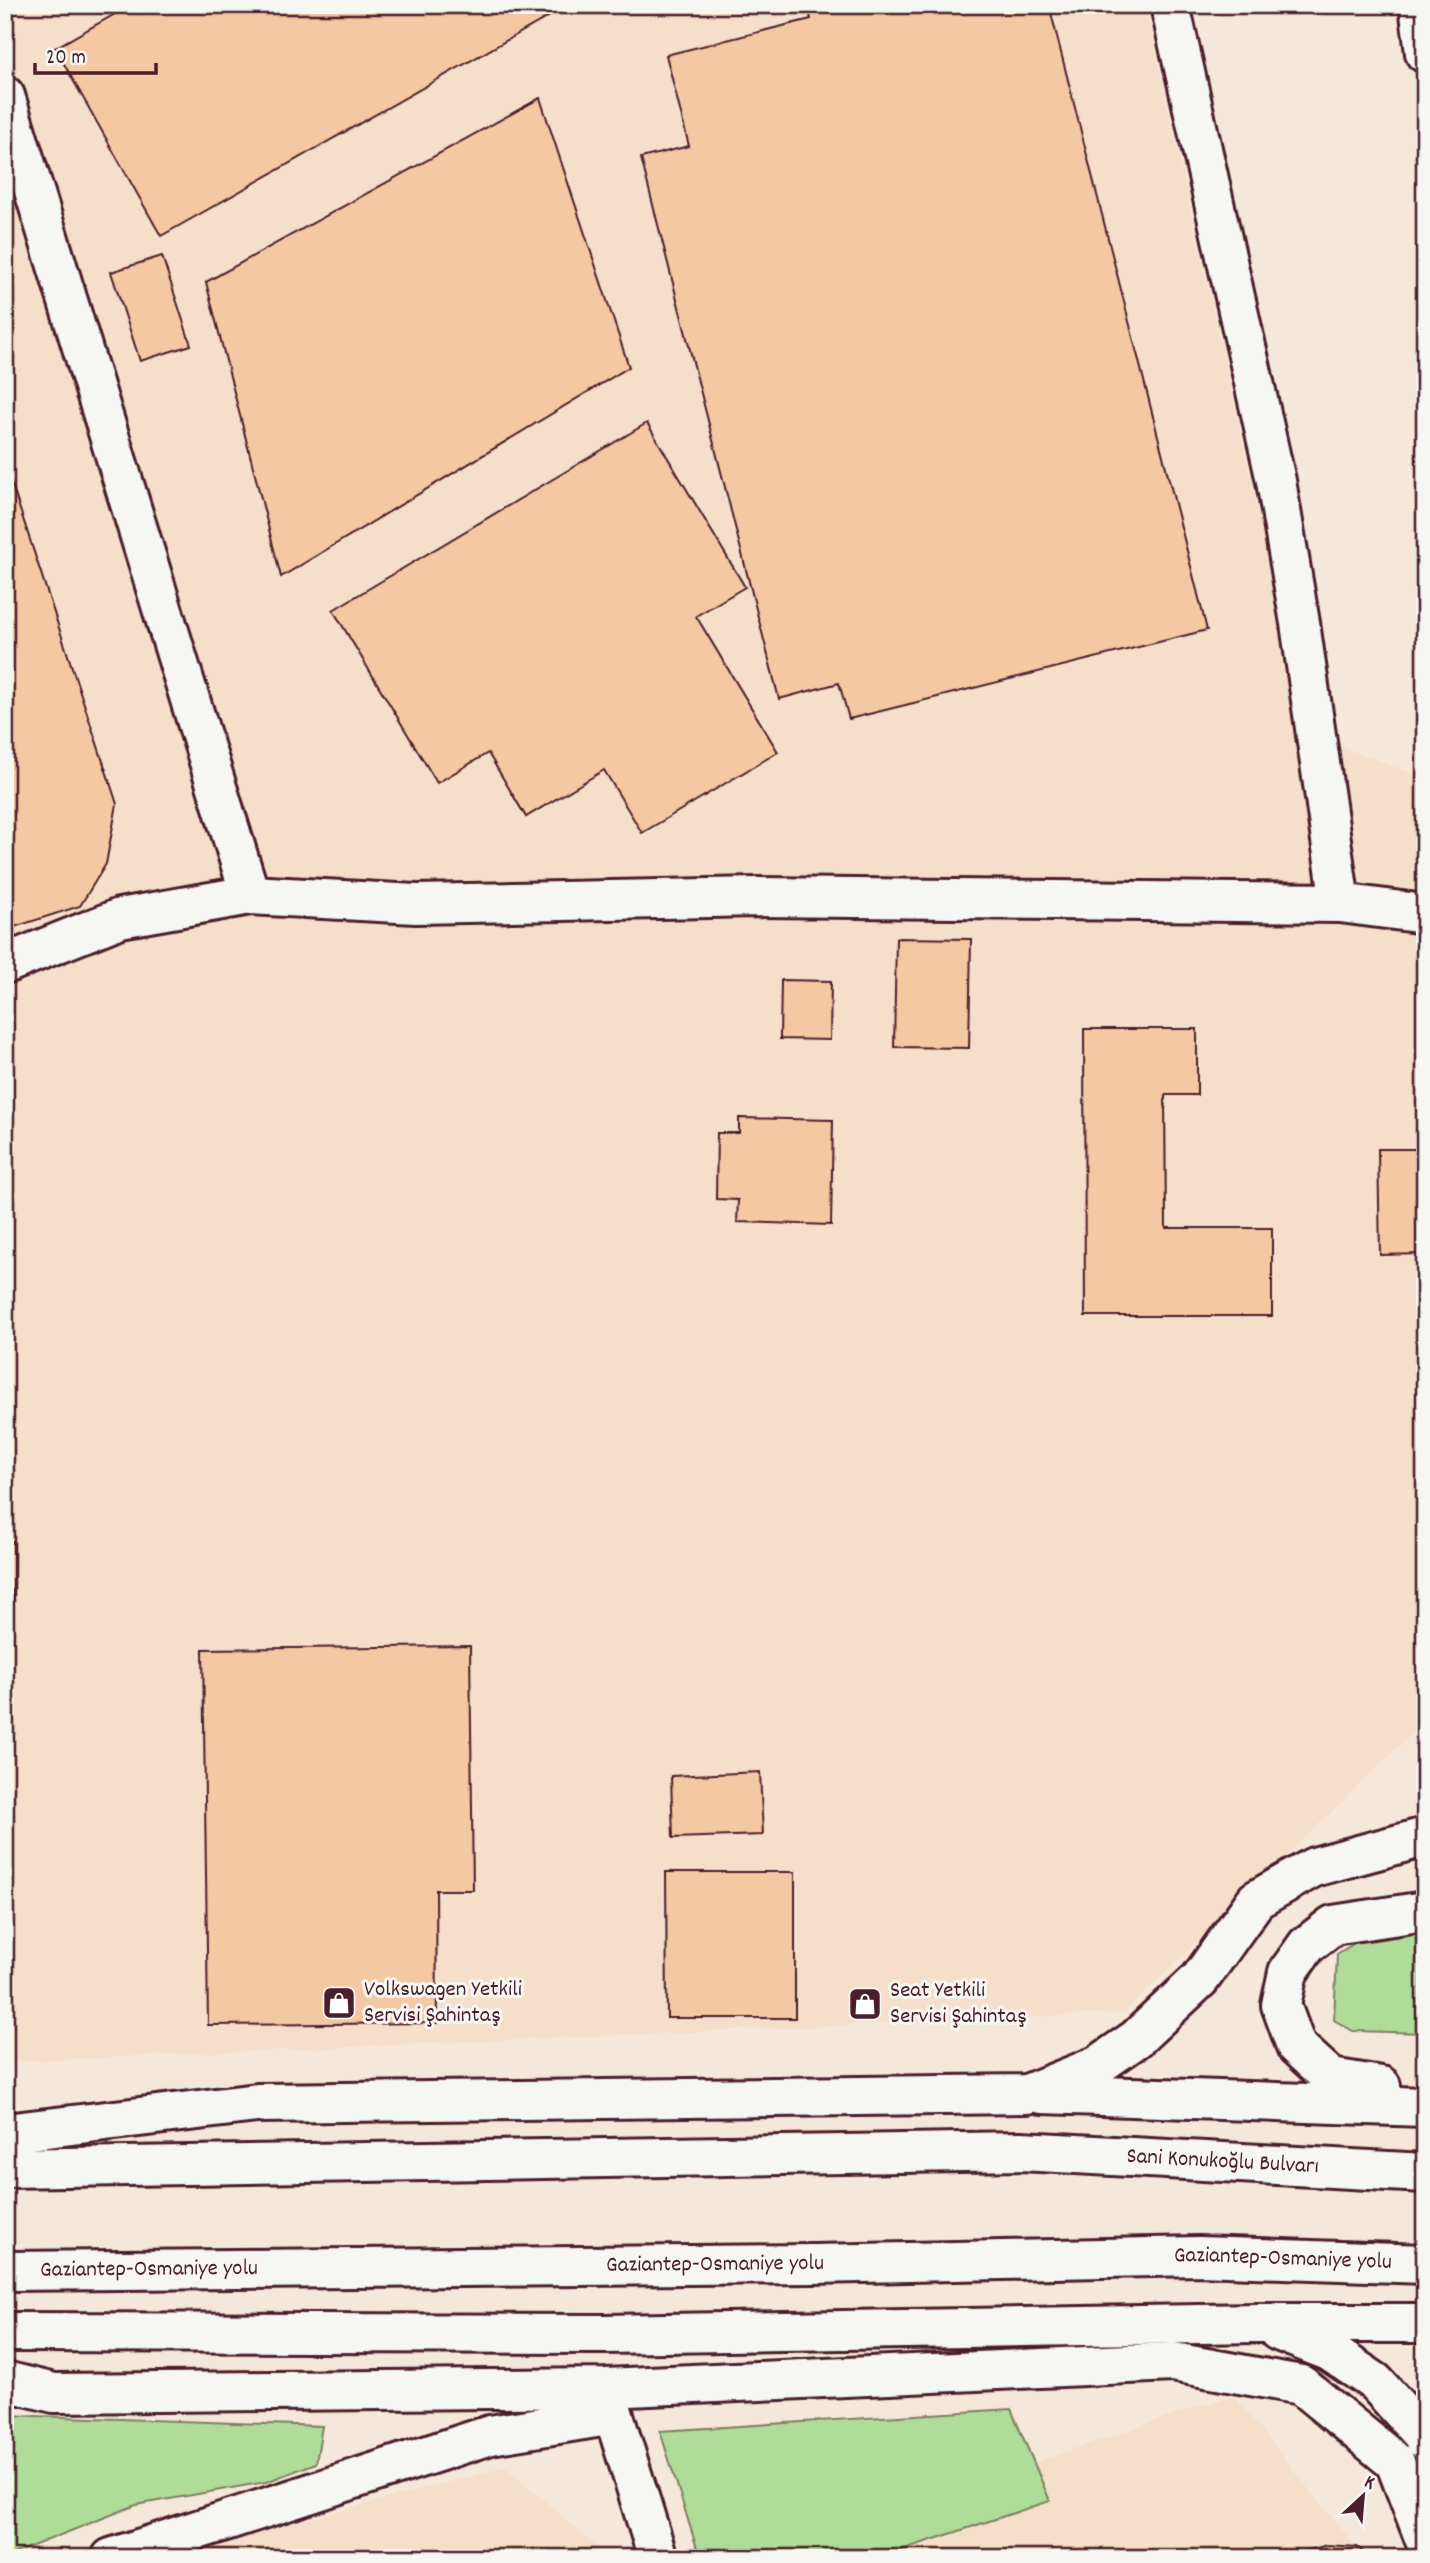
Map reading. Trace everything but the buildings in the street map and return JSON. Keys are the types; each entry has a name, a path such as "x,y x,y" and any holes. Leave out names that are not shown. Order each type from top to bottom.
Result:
{"main road":[{"path":"1170,5 1276,481 1300,623 1340,903"},
{"path":"1419,5 1425,53"},
{"path":"5,96 250,895"},
{"path":"5,964 120,918 250,895 416,904 758,897 1340,903 1425,914"},
{"path":"1027,2094 1097,2066 1136,2039 1200,1979 1256,1900 1314,1867 1425,1837"},
{"path":"1425,1911 1333,1925 1307,1945 1288,1972 1281,2004 1296,2046 1331,2078 1425,2092"},
{"path":"5,2133 257,2103 1027,2094 1425,2107"},
{"name":"Sani Konukoğlu Bulvarı","path":"5,2168 1021,2151 1425,2173"},
{"name":"Gaziantep-Osmaniye yolu","path":"5,2271 814,2264 1199,2256 1425,2264"},
{"path":"5,2332 605,2334 1241,2323 1425,2323"},
{"path":"1173,2362 1191,2343 1241,2323 1329,2351 1375,2382 1425,2440"},
{"path":"5,2381 54,2393 610,2401 1173,2362 1301,2385 1395,2462 1425,2540"},
{"path":"111,2558 490,2435 610,2401"},
{"path":"610,2401 659,2558"}],"shaded area":[{"path":"5,5 1145,5 1308,734 1421,777 1425,817 1425,1721 1124,2013 5,2062"},
{"path":"1233,2395 1365,2558 753,2558"},
{"path":"505,2467 610,2558 163,2558"}],"green space":[{"path":"1425,1922 1425,2033 1353,2031 1334,2020 1337,1954 1366,1936"},
{"path":"1011,2409 1050,2501 877,2558 700,2558 660,2431"},
{"path":"5,2415 322,2426 316,2463 266,2482 136,2505 5,2557"}],"place":[{"name":"Volkswagen Yetkili Servisi Şahintaş","path":"339,2003"},
{"name":"Seat Yetkili Servisi Şahintaş","path":"865,2004"}]}
